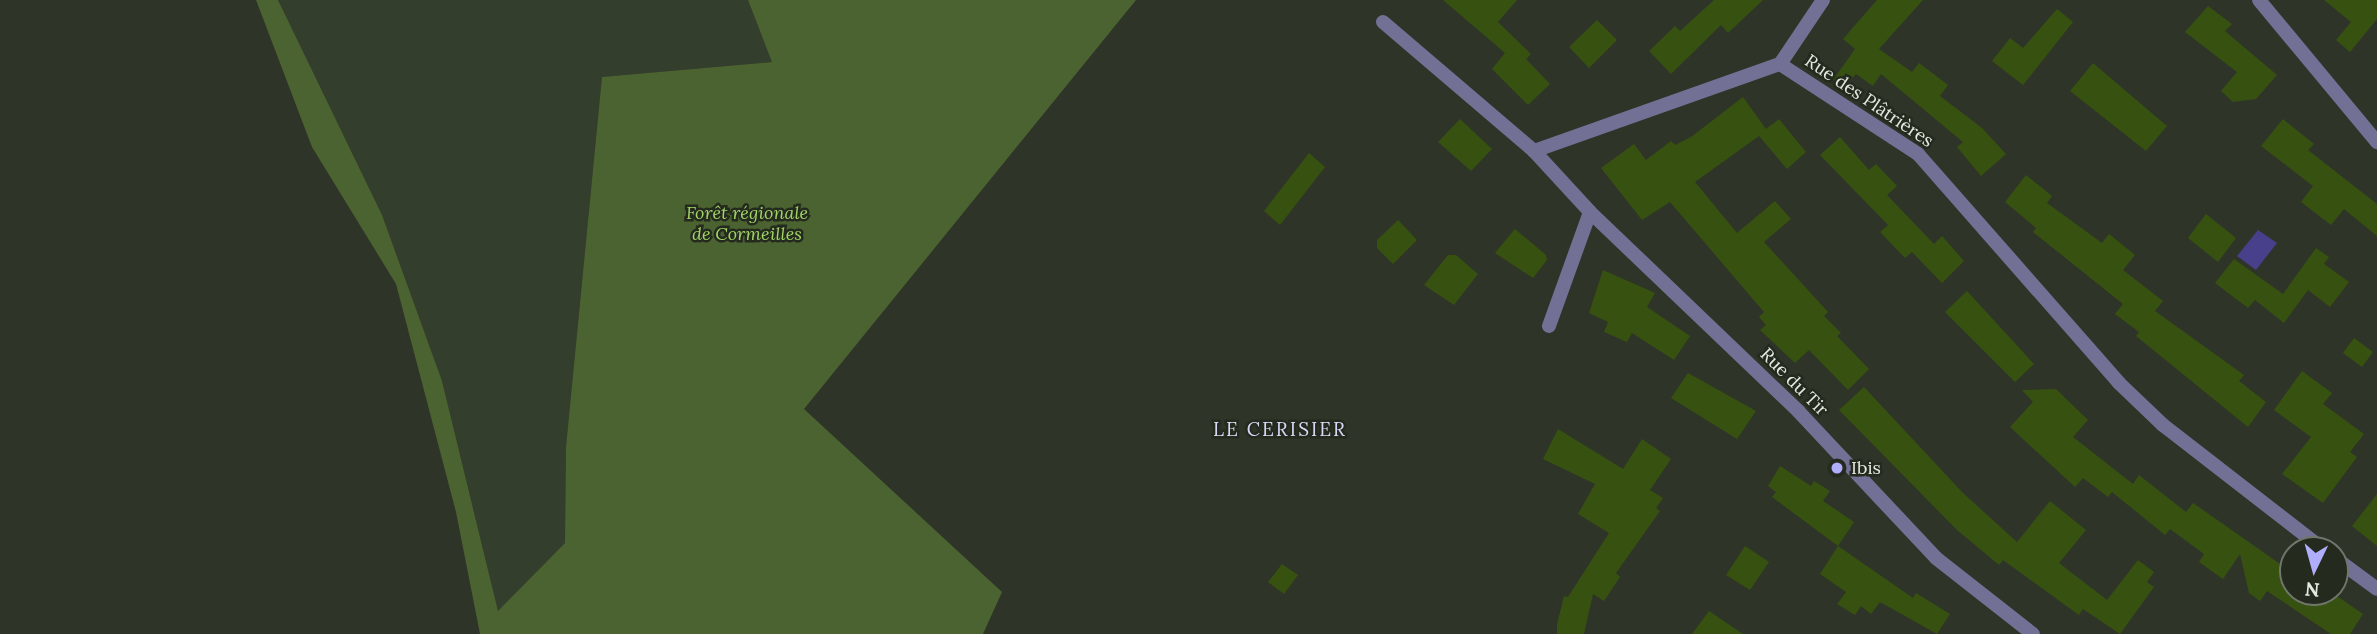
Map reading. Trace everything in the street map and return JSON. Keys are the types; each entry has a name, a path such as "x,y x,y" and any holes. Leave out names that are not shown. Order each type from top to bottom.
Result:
{"street":[{"path":"1780,64 1823,0"},
{"path":"2259,0 2377,142"},
{"path":"1383,22 1534,151"},
{"name":"Rue des Plâtrières","path":"1534,151 1780,64 1918,154 2128,391 2163,425 2306,536"},
{"name":"Rue du Tir","path":"1534,151 1590,212 1799,412 1936,558 2034,634"},
{"path":"1549,326 1590,212"},
{"path":"2349,568 2377,589"}],"shaded area":[{"path":"278,0 748,0 773,62 602,77 566,447 565,543 498,611 442,381 382,215"},
{"path":"2258,230 2277,243 2256,270 2237,256"}],"green space":[{"name":"Forêt régionale de Cormeilles","path":"256,0 278,0 382,215 442,381 498,611 565,543 566,447 602,77 772,62 748,0 1136,0 804,409 1002,592 983,634 480,634 456,512 396,284 312,147"}],"building":[{"path":"1443,0 1517,0 1498,22 1531,54 1526,59 1550,84 1528,105 1492,69 1505,53"},
{"path":"1714,0 1763,0 1728,33 1721,25 1671,74 1649,51 1675,26 1680,31"},
{"path":"1877,0 1923,0 1879,49 1912,72 1919,63 1948,85 1940,96 1982,128 2006,154 1981,176 1957,147 1963,142 1881,74 1873,86 1856,74 1843,88 1833,80 1855,49 1843,39"},
{"path":"2324,0 2377,0 2377,19 2350,52 2336,40 2351,22"},
{"path":"2208,6 2232,24 2225,31 2277,75 2256,99 2233,102 2221,91 2237,72 2185,32"},
{"path":"2057,9 2073,22 2023,85 1992,61 2010,38 2023,48"},
{"path":"1597,20 1617,40 1589,68 1569,47"},
{"path":"2093,63 2167,126 2146,151 2070,91"},
{"path":"1743,97 1766,129 1779,119 1806,152 1787,169 1759,136 1695,182 1737,233 1775,201 1791,219 1764,242 1828,312 1824,316 1841,333 1837,336 1869,369 1848,390 1809,350 1795,363 1760,330 1766,325 1759,317 1764,312 1670,202 1642,220 1601,168 1634,144 1646,160 1671,141 1675,145 1691,137"},
{"path":"1460,119 1492,149 1471,171 1438,142"},
{"path":"2283,119 2314,144 2308,150 2377,204 2377,236 2344,209 2331,225 2301,202 2313,186 2261,146"},
{"path":"1840,137 1869,170 1876,164 1897,186 1887,195 1934,244 1942,236 1964,261 1942,283 1912,252 1905,258 1880,232 1888,225 1820,155"},
{"path":"1309,153 1325,167 1280,225 1264,211"},
{"path":"2026,175 2052,196 2047,203 2102,243 2109,234 2135,255 2123,270 2163,301 2155,311 2244,375 2239,381 2266,402 2248,427 2136,336 2139,332 2115,314 2123,304 2033,232 2036,228 2005,202"},
{"path":"2206,214 2236,238 2218,262 2188,238"},
{"path":"1398,220 1417,240 1393,264 1377,248 1377,240"},
{"path":"1515,229 1546,255 1547,260 1533,278 1495,253"},
{"path":"2316,248 2329,257 2324,264 2349,282 2330,307 2308,290 2284,323 2255,300 2248,308 2215,283 2234,259 2283,294"},
{"path":"1448,255 1456,255 1478,274 1454,305 1424,285"},
{"path":"1603,270 1655,293 1647,307 1690,336 1674,360 1632,333 1627,342 1604,332 1608,322 1589,313"},
{"path":"1967,291 2034,364 2015,382 1945,312"},
{"path":"2354,338 2373,352 2362,367 2343,353"},
{"path":"2302,371 2332,393 2323,404 2364,434 2350,452 2357,457 2323,503 2282,474 2311,437 2274,410"},
{"path":"1688,373 1756,411 1737,439 1671,398"},
{"path":"1864,387 1963,493 2017,542 2050,501 2086,530 2059,563 2107,600 2138,560 2154,572 2147,582 2154,587 2120,634 2083,609 2079,615 2003,560 1999,565 1957,530 1839,410"},
{"path":"2056,389 2088,420 2073,437 2133,484 2139,475 2186,512 2193,503 2279,563 2279,599 2267,591 2260,601 2249,593 2240,554 2223,579 2199,562 2204,554 2170,529 2165,535 2112,492 2108,497 2083,478 2075,487 2010,427 2033,402 2022,390"},
{"path":"1558,429 1623,469 1642,439 1671,459 1650,490 1663,498 1656,508 1660,511 1616,573 1620,577 1604,601 1593,594 1584,634 1557,634 1557,624 1564,596 1568,597 1609,533 1578,514 1595,484 1543,459"},
{"path":"1780,466 1811,486 1814,481 1830,491 1823,501 1854,522 1838,546 1772,497 1776,492 1768,486"},
{"path":"2377,494 2377,546 2352,526"},
{"path":"1745,546 1769,562 1750,590 1726,575"},
{"path":"1838,546 1913,598 1916,593 1950,614 1937,634 1880,602 1871,614 1861,606 1855,615 1837,604 1846,592 1820,574"},
{"path":"1282,564 1298,575 1284,594 1268,582"},
{"path":"2349,604 2363,614 2350,634 2331,634 2289,606"},
{"path":"1709,611 1743,634 1692,634"}],"place":[{"name":"Ibis","path":"1837,468"}],"district":[{"name":"LE CERISIER","path":"1280,430"}]}
